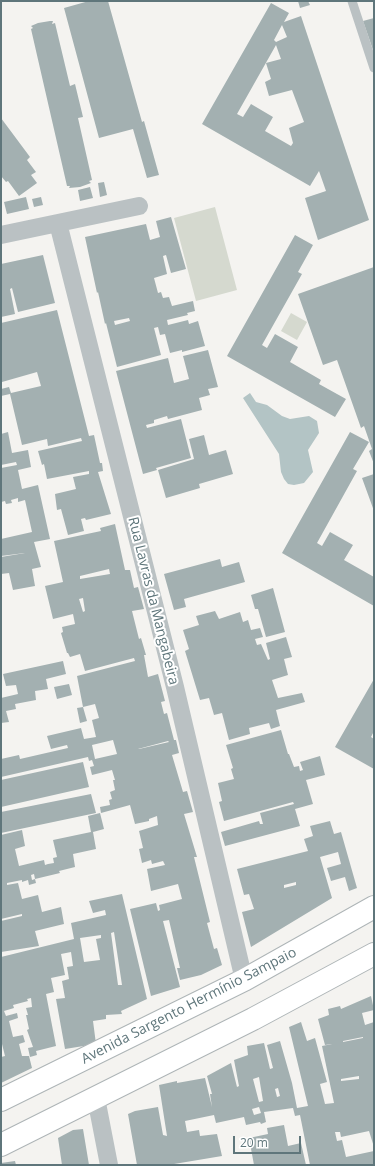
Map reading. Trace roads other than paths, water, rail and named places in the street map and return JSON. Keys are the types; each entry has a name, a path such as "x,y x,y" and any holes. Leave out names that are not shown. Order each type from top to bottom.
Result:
{"main road":[{"name":"Avenida Sargento Hermínio Sampaio","path":"1,1100 244,980 374,907"},
{"path":"1,1145 253,1019 374,954"}],"street":[{"path":"1,236 139,206"},
{"name":"Rua Lavras da Mangabeira","path":"58,224 175,687 244,980"},
{"path":"96,1098 109,1165"}],"lane":[{"path":"352,1 374,68"}]}
